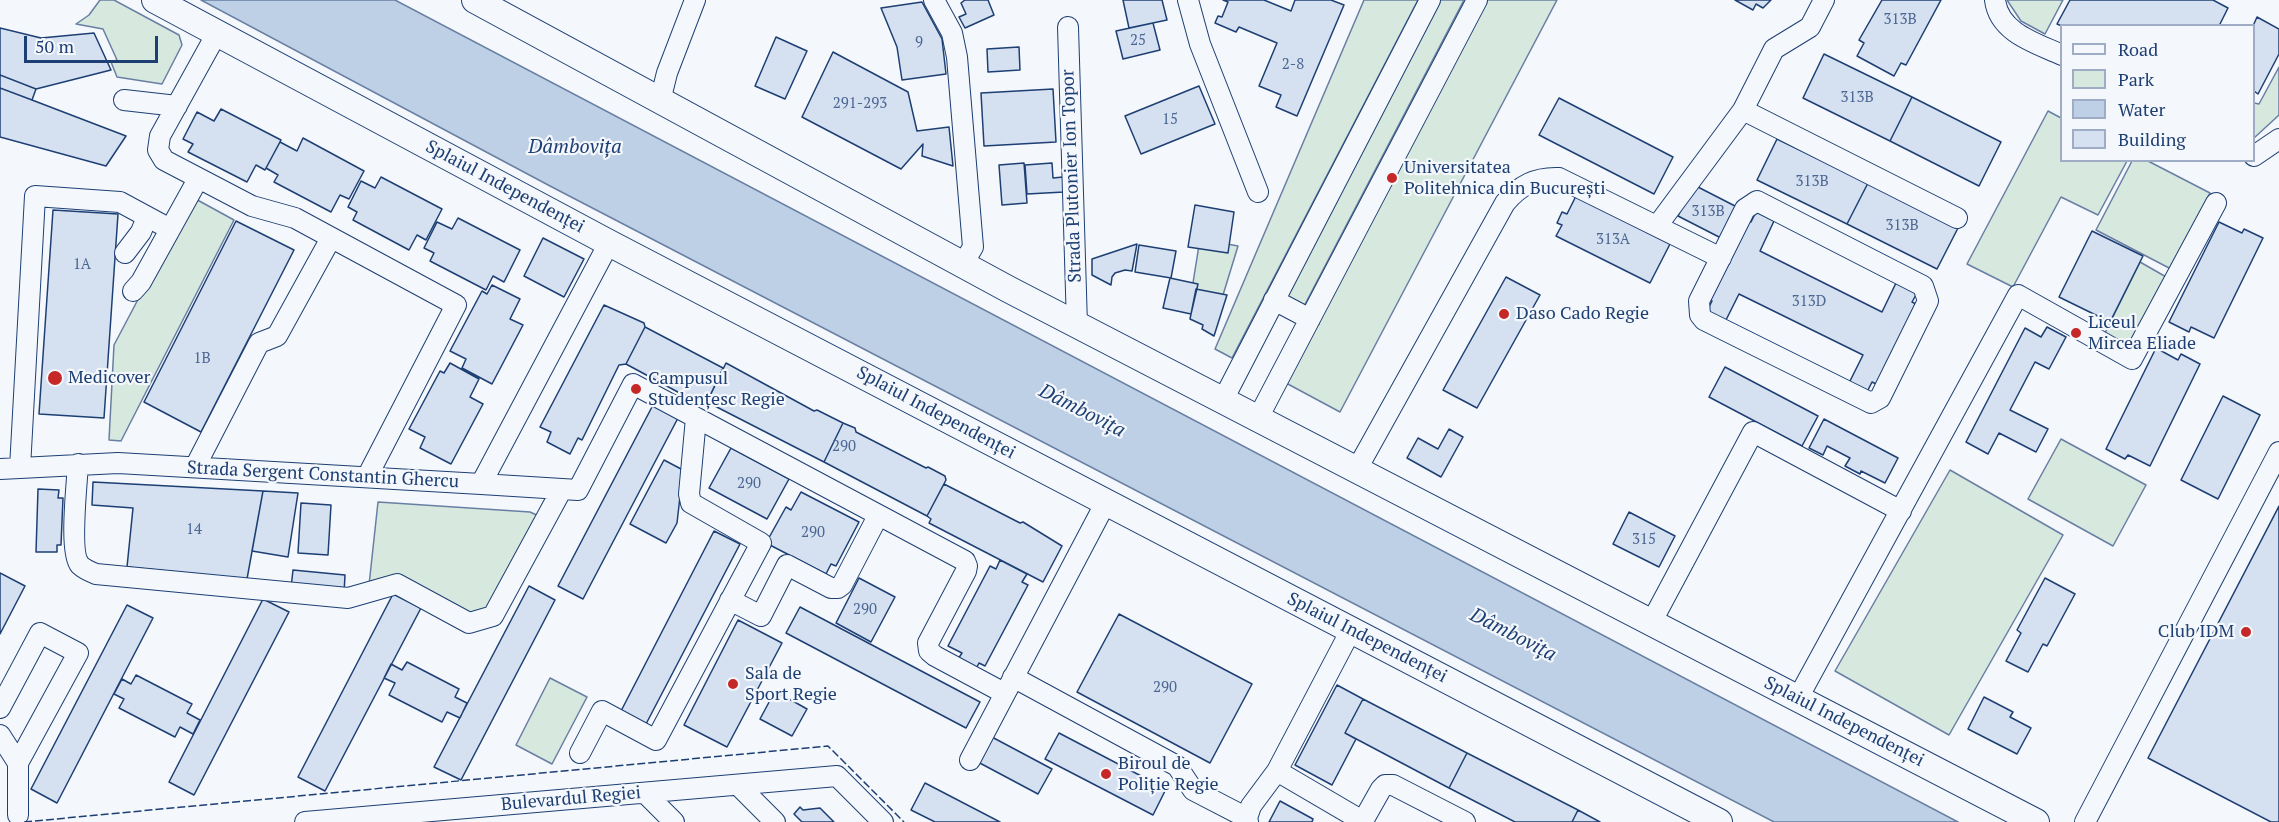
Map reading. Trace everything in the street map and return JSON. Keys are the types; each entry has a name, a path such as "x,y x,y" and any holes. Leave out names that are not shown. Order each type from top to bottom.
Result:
{"main road":[{"name":"Splaiul Independenței","path":"155,0 609,243 1719,822"},
{"name":"Splaiul Independenței","path":"475,0 1077,325 2036,822"}],"street":[{"path":"660,101 667,73 695,0"},
{"path":"934,0 952,33 957,57 973,247 963,264"},
{"path":"1188,0 1200,44 1258,192"},
{"path":"1223,400 1430,0"},
{"path":"1258,418 1477,0"},
{"path":"1657,226 1743,110 1774,49 1810,27 1824,0"},
{"path":"1995,0 1996,7 2012,32 2060,55"},
{"name":"Strada Plutonier Ion Topor","path":"1068,27 1077,325"},
{"path":"217,33 160,136 159,150 164,160 252,206 295,218 456,304 367,477"},
{"path":"124,100 177,106"},
{"path":"1743,110 1957,218"},
{"path":"2255,155 2279,139"},
{"path":"1357,469 1505,203 1521,186 1539,178 1559,178 1720,258"},
{"path":"133,291 141,282 198,179"},
{"path":"20,468 35,196 120,202 170,229"},
{"path":"1757,201 1923,285 1928,301 1880,398 1871,403 1704,320 1698,308 1699,301 1720,258 1745,209 1757,201"},
{"path":"1798,698 2018,295 2132,359 2216,204"},
{"path":"125,253 141,232 147,217"},
{"path":"195,467 259,343 277,336 294,288 331,237"},
{"name":"Strada Sergent Constantin Ghercu","path":"0,469 118,463 481,484 609,243"},
{"path":"1274,300 1310,319"},
{"path":"481,484 578,490 633,384 965,561 966,571 928,643 928,651 934,656 1009,685 1177,766 1193,790 1248,820 1258,795 1277,771 1351,630"},
{"path":"580,753 603,711 656,740 761,543 691,503 688,494 696,418"},
{"path":"1651,623 1753,432 1901,511"},
{"path":"2085,822 2279,452"},
{"path":"78,464 74,550 80,565 96,574 348,598 398,584 469,623 493,616 562,489"},
{"path":"970,759 1106,502"},
{"path":"730,600 761,616 787,565 831,588 838,588 842,585 878,516"},
{"path":"0,708 39,633 78,653 18,763 18,815"},
{"path":"0,735 18,763"},
{"path":"1277,771 1363,822 1385,785 1393,785 1466,822"},
{"name":"Bulevardul Regiei","path":"305,822 473,815 645,793 837,776 883,822"},
{"path":"738,785 774,822"},
{"path":"645,793 674,822"},
{"path":"473,815 487,822"},
{"path":"473,815 496,822"}],"green space":[{"path":"100,0 114,0 179,35 182,45 162,84 117,77 111,62 117,60 103,29 76,24 89,15"},
{"path":"1364,0 1418,0 1232,358 1215,349"},
{"path":"1440,0 1464,0 1302,310 1283,301"},
{"path":"1486,0 1557,0 1340,412 1286,383"},
{"path":"2007,0 2063,0 2045,34 2021,21"},
{"path":"2279,67 2279,115 2255,137 2255,103 2259,104"},
{"path":"2048,111 2060,117 2060,162 2126,162 2098,215 2061,197 2013,287 1967,264"},
{"path":"2131,162 2150,162 2210,193 2171,269 2096,230"},
{"path":"192,197 234,220 121,441 109,440 114,345"},
{"path":"1200,239 1238,246 1223,295 1192,289"},
{"path":"2140,262 2168,278 2137,341 2127,347 2104,335"},
{"path":"2061,439 2146,485 2113,546 2028,499"},
{"path":"1950,470 2063,535 1949,735 1835,671"},
{"path":"378,502 530,512 541,517 487,614 468,616 369,585"},
{"path":"550,678 587,697 552,764 516,745"}],"water":[{"name":"Dâmbovița","path":"201,0 395,0 1958,822 1774,822 550,186"}],"building":[{"path":"965,0 988,0 994,15 965,28 959,17 966,14 961,3"},
{"path":"1123,0 1162,0 1167,20 1129,28"},
{"path":"1223,0 1264,0 1291,11 1295,0 1331,0 1344,5 1297,116 1276,107 1281,95 1259,86 1277,43 1239,27 1236,32 1215,23 1218,16 1222,17 1228,2"},
{"path":"1735,0 1771,0 1763,8 1756,4 1753,10"},
{"path":"1882,0 1941,0 1906,65 1901,63 1894,76 1857,56 1864,43 1859,40"},
{"path":"2070,0 2213,0 2228,8 2220,24 2057,24"},
{"path":"922,2 942,39 946,74 902,80 897,47 881,8"},
{"path":"2257,17 2279,29 2279,54 2258,94 2255,92 2254,24"},
{"path":"1153,23 1160,50 1123,59 1116,31"},
{"path":"0,28 41,38 94,33 111,70 36,89 0,75"},
{"path":"776,37 807,51 785,99 755,86"},
{"path":"1019,47 1020,70 988,72 987,49"},
{"path":"833,52 908,92 917,131 949,127 953,166 922,156 923,144 901,169 802,117"},
{"path":"1824,54 1912,97 1890,141 1803,98"},
{"path":"0,75 36,89 32,100 0,88"},
{"path":"1199,86 1215,124 1141,154 1125,116"},
{"path":"0,88 126,136 106,166 0,137"},
{"path":"1053,89 1056,142 984,146 981,93"},
{"path":"1912,97 2001,142 1979,186 1890,141"},
{"path":"1559,98 1673,157 1654,194 1539,135"},
{"path":"221,109 281,140 265,170 256,165 247,182 188,152 193,144 183,139 197,112 214,121"},
{"path":"303,138 364,171 349,199 340,195 331,212 274,182 278,175 266,168 280,142 297,151"},
{"path":"1777,139 1868,183 1847,224 1757,180"},
{"path":"1024,163 1027,203 1002,205 999,165"},
{"path":"1052,163 1053,178 1063,177 1064,192 1027,194 1025,165"},
{"path":"381,177 442,209 426,240 417,235 409,250 353,220 357,212 348,207 361,181 375,188"},
{"path":"1868,183 1958,228 1937,269 1847,224"},
{"path":"1694,185 1737,207 1721,238 1678,216"},
{"path":"1576,196 1670,244 1650,283 1556,236 1562,225 1557,223 1562,212 1567,214"},
{"path":"1195,205 1234,212 1228,253 1188,247"},
{"path":"53,210 118,214 104,418 39,414"},
{"path":"1756,212 1774,221 1760,251 1882,312 1896,283 1917,293 1912,302 1916,304 1876,384 1872,382 1867,392 1849,383 1863,355 1739,294 1725,322 1706,313 1712,301 1708,300 1747,221 1751,222"},
{"path":"458,218 520,250 504,282 493,276 486,290 430,261 434,253 424,248 437,222 452,229"},
{"path":"236,221 294,250 201,432 144,402"},
{"path":"2219,222 2242,233 2244,229 2263,238 2214,338 2191,327 2189,332 2169,322"},
{"path":"2092,231 2143,256 2110,322 2059,297"},
{"path":"543,238 584,259 564,297 524,276"},
{"path":"1137,244 1132,271 1125,270 1115,273 1111,285 1092,275 1092,259"},
{"path":"1139,245 1176,251 1171,278 1135,272"},
{"path":"1506,277 1540,295 1477,408 1443,390"},
{"path":"1170,278 1198,284 1191,314 1163,308"},
{"path":"492,285 520,299 510,319 523,325 492,384 462,368 466,359 450,351 482,291 487,294"},
{"path":"1196,289 1227,295 1214,336 1202,329 1203,325 1190,319"},
{"path":"604,305 644,323 645,327 626,364 619,365 582,440 578,438 570,454 547,442 551,432 540,427"},
{"path":"645,327 723,368 707,402 702,400 700,404 626,364"},
{"path":"2047,327 2066,337 2049,369 2035,362 2010,410 2048,429 2036,452 1999,433 1988,454 1966,442 2025,328 2041,337"},
{"path":"2156,348 2178,360 2181,354 2200,364 2150,466 2128,455 2125,459 2106,449"},
{"path":"450,363 479,379 470,397 483,404 451,464 420,448 425,437 409,429 440,371 444,373"},
{"path":"726,363 814,411 817,410 843,423 824,462 707,402"},
{"path":"1725,367 1818,416 1802,446 1709,397"},
{"path":"2223,396 2260,415 2218,499 2181,480"},
{"path":"653,405 678,418 583,599 558,586"},
{"path":"1824,419 1898,458 1885,483 1845,466 1850,458 1827,446 1823,455 1809,448"},
{"path":"843,423 855,428 856,432 945,476 946,480 927,516 824,462"},
{"path":"1449,429 1463,437 1441,477 1407,458 1418,438 1438,449"},
{"path":"731,448 789,479 767,519 709,488"},
{"path":"664,460 683,470 677,523 666,543 630,524"},
{"path":"93,482 263,491 247,579 127,567 133,508 92,505"},
{"path":"944,484 1020,523 1023,522 1062,546 1043,582 929,523 931,519 927,516"},
{"path":"38,489 59,490 58,498 63,498 61,545 57,545 57,552 36,552"},
{"path":"263,491 298,493 288,557 252,551"},
{"path":"801,492 859,522 836,566 831,564 826,574 766,543 786,507 791,510"},
{"path":"301,503 331,505 328,555 298,553"},
{"name":"Club IDM","path":"2279,506 2279,822 2271,822 2148,758"},
{"path":"1629,512 1675,536 1659,567 1613,544"},
{"path":"714,531 740,544 646,724 621,711"},
{"path":"1000,560 1027,574 1022,582 1028,585 985,666 979,663 976,669 958,659 962,653 948,646 990,566 996,569"},
{"path":"293,570 345,575 344,594 291,588"},
{"path":"0,573 25,586 0,634"},
{"path":"859,578 895,597 871,642 836,623"},
{"path":"2045,578 2075,594 2047,646 2043,644 2028,672 2006,661 2021,633 2017,630"},
{"path":"529,586 555,600 461,780 434,767"},
{"path":"393,594 421,608 325,791 298,777"},
{"path":"263,599 289,612 194,795 169,782"},
{"path":"127,605 153,618 57,803 31,789"},
{"path":"800,607 980,702 966,728 786,633"},
{"path":"1119,614 1252,684 1210,763 1077,692"},
{"name":"Sala de Sport Regie","path":"738,620 782,643 727,747 684,725"},
{"path":"407,662 459,689 455,697 467,703 460,718 447,712 442,722 389,695 395,683 384,678 391,664 402,670"},
{"path":"136,675 192,704 187,713 200,720 193,734 180,727 175,737 119,708 124,699 114,694 122,679 131,684"},
{"path":"1337,685 1363,699 1345,733 1356,739 1332,785 1295,765"},
{"path":"775,691 807,709 792,736 760,719"},
{"path":"1984,697 2013,712 2010,717 2031,728 2017,754 1968,729"},
{"path":"1363,699 1467,753 1449,788 1345,733"},
{"name":"Biroul de Poliție Regie","path":"1059,733 1166,789 1153,815 1045,759"},
{"path":"990,736 1052,769 1038,794 976,761"},
{"path":"1467,753 1578,810 1572,822 1515,822 1449,788"},
{"path":"925,783 1000,822 935,822 911,810"},
{"path":"1280,801 1313,819 1312,822 1269,822"},
{"path":"800,807 803,810 820,808 834,822 802,822 794,814"},
{"path":"1578,810 1600,822 1572,822"}],"fence":[{"path":"24,822 828,746 904,822"}],"place":[{"name":"Universitatea Politehnica din București","path":"1392,178"},
{"name":"Daso Cado Regie","path":"1504,314"},
{"name":"Liceul Mircea Eliade","path":"2076,333"},
{"name":"Medicover","path":"55,378"},
{"name":"Campusul Studențesc Regie","path":"636,389"},
{"name":"Club IDM","path":"2246,632"},
{"name":"Sala de Sport Regie","path":"733,684"},
{"name":"Biroul de Poliție Regie","path":"1106,774"}]}
